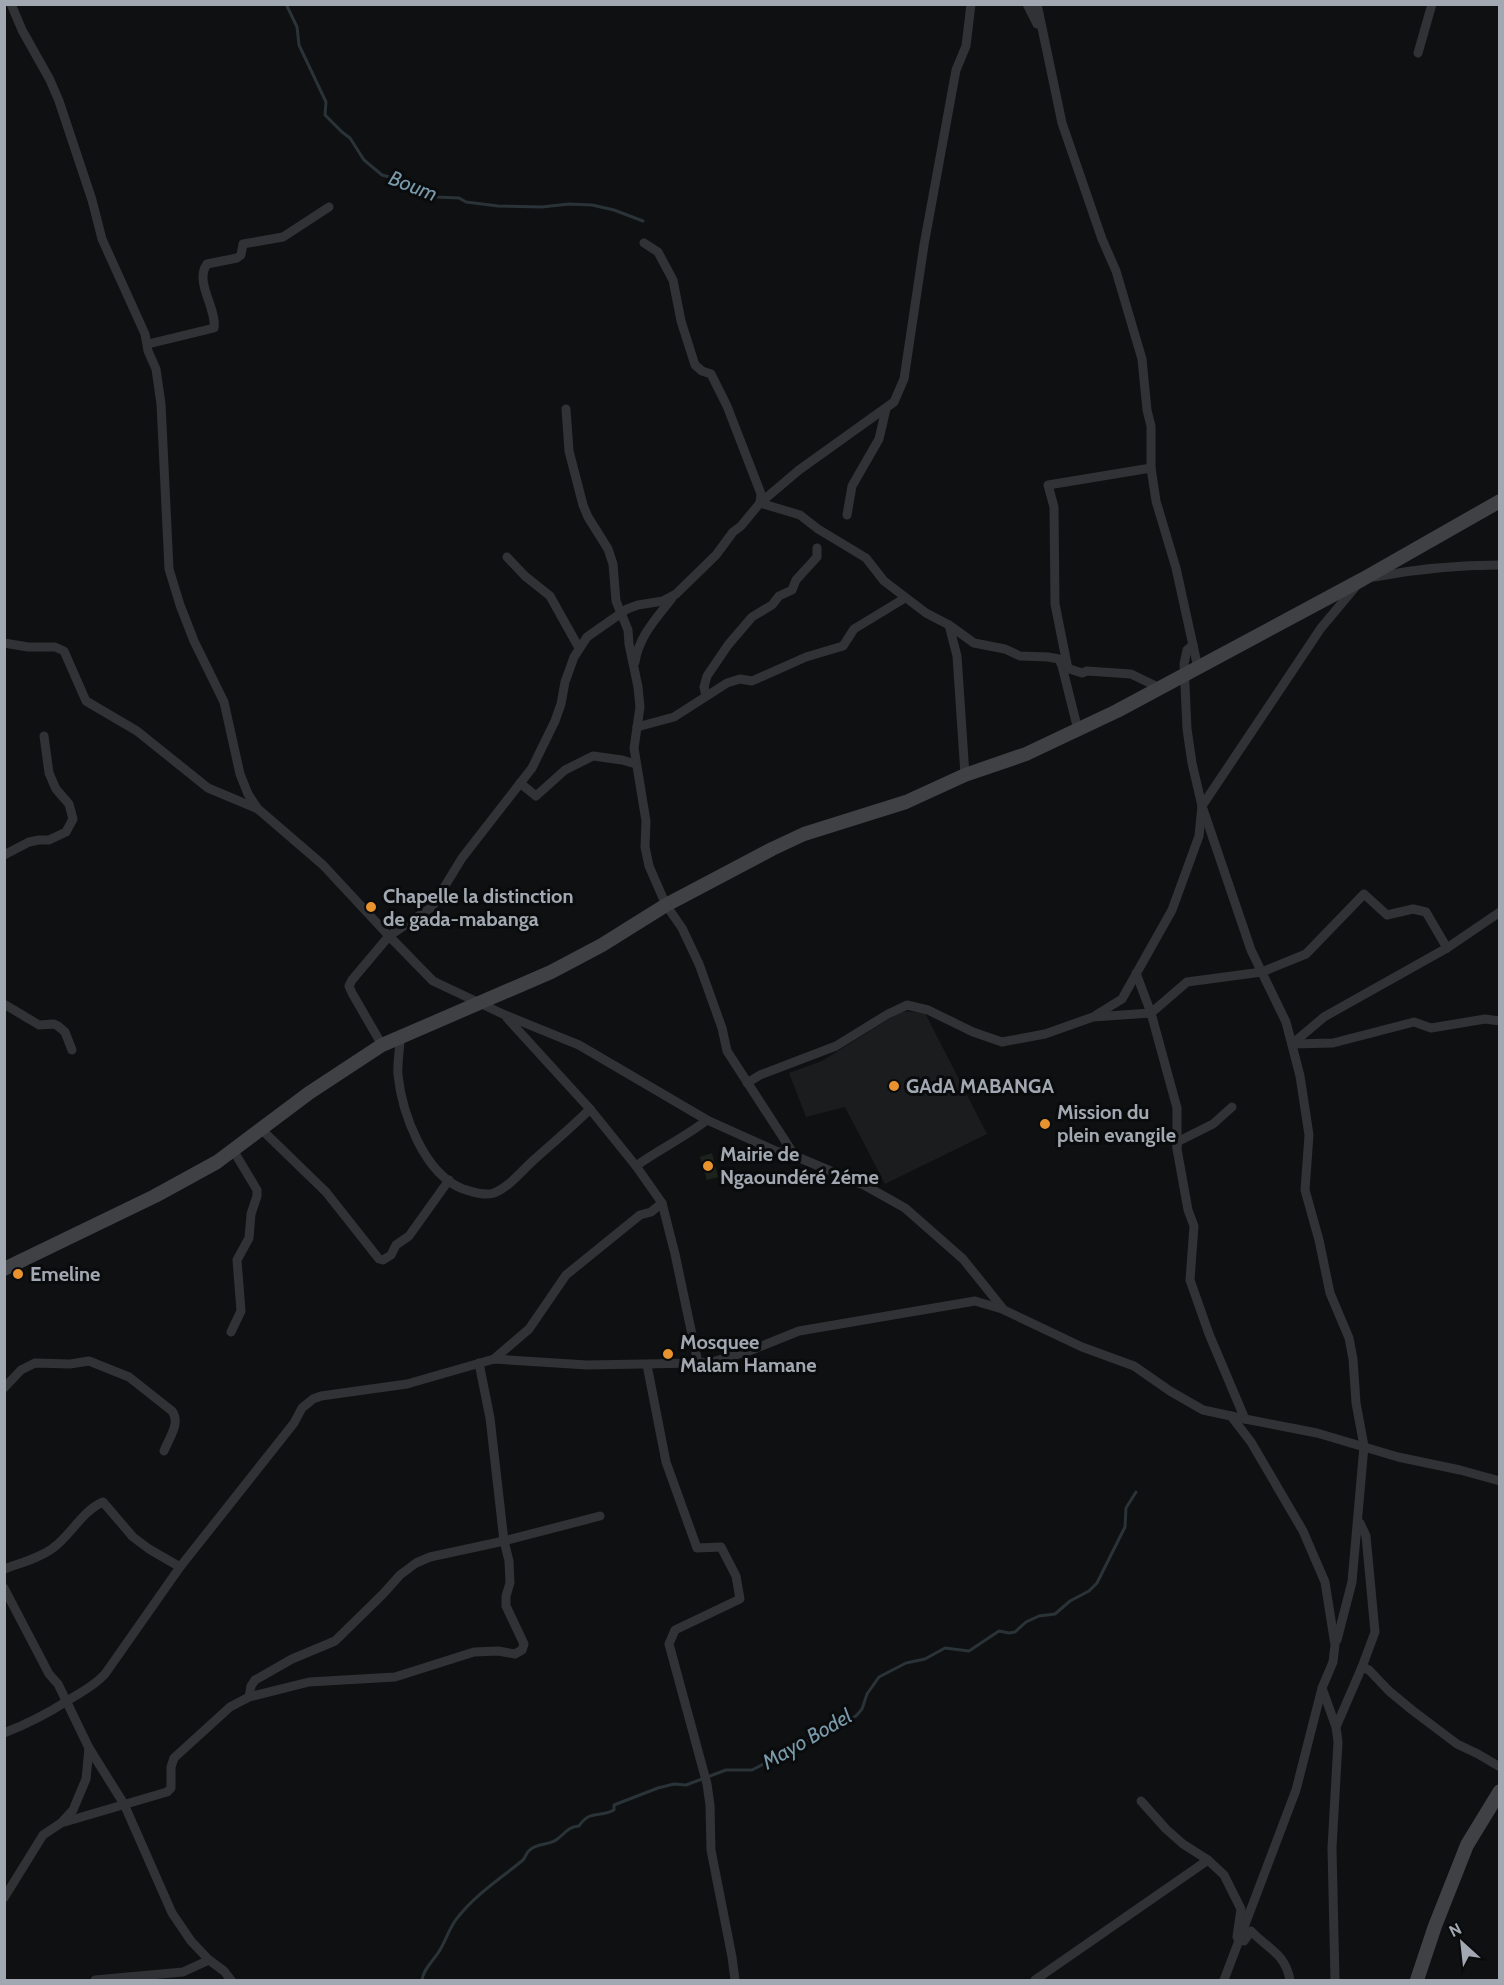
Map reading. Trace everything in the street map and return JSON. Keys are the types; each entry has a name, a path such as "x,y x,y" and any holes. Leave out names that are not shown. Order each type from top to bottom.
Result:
{"street":[{"path":"11,4 59,101 92,200 102,239 131,301 156,369 161,404 169,569 194,641 224,702 240,774 248,794 258,809 323,865 433,981 505,1015 579,1045 707,1120 776,1151 795,1156 864,1185 905,1208 963,1259 1004,1310"},
{"path":"634,665 642,639 651,624 676,594 716,555 760,503 799,470 894,402 904,379 929,221 956,70 966,46 971,4"},
{"path":"1027,4 1034,20 1041,28"},
{"path":"1037,4 1062,123 1102,238 1116,271 1142,358 1151,426 1151,468 1156,501 1176,568 1193,645 1187,729 1192,764 1202,806 1239,916 1286,1022 1292,1044 1300,1076 1309,1135 1304,1178 1305,1190 1319,1240 1330,1293 1349,1338 1364,1446 1352,1582 1335,1645 1334,1662 1322,1688 1296,1790 1224,1980"},
{"path":"1418,53 1432,4"},
{"path":"148,344 214,328 214,314 202,274 207,264 237,258 241,255 243,244 283,237 329,207"},
{"path":"644,243 658,252 673,279 681,321 694,365 711,374 728,406 761,494 760,503"},
{"path":"566,409 569,451 583,505 588,517 609,549 613,564 616,601 628,630 640,707 634,748 646,821 645,847 649,866 666,905 682,928 699,964 722,1028 727,1051 795,1156"},
{"path":"847,515 852,486 879,439 886,409"},
{"path":"1078,730 1055,604 1054,507 1048,485 1151,468"},
{"path":"4,1269 155,1196 217,1162 341,1070 382,1045 551,972 602,945 666,905 804,834 906,802 965,775 1026,754 1078,730 1363,579 1500,501"},
{"path":"760,503 800,515 818,529 866,558 884,581 905,598 974,643 1020,656 1059,659 1065,668 1082,673 1087,670 1131,674 1160,688"},
{"path":"706,696 704,687 707,676 728,645 752,618 772,605 779,596 792,590 795,580 817,557 817,548"},
{"path":"507,557 525,576 550,596 579,648"},
{"path":"747,1083 760,1075 836,1046 907,1005 928,1010 973,1032 1002,1042 1045,1034 1094,1017 1122,999 1172,910 1199,836 1202,806 1321,628 1363,579 1441,567 1500,565"},
{"path":"382,1045 350,986 352,980 389,936 432,907 462,858 532,768 555,721 574,657 587,637 638,605 663,601 676,594"},
{"path":"637,727 674,717 727,683 740,679 752,681 806,657 843,646 854,629 905,598"},
{"path":"949,625 957,656 965,775"},
{"path":"4,643 28,647 55,647 64,651 86,701 137,731 208,788 258,809"},
{"path":"1192,671 1185,655 1193,645"},
{"path":"4,855 29,842 49,840 66,832 73,819 69,804 56,789 48,773 44,736"},
{"path":"520,783 536,796 565,770 593,756 636,764"},
{"path":"1094,1017 1151,1013 1187,982 1262,972 1306,954 1364,894 1387,915 1413,909 1426,912 1447,948"},
{"path":"1292,1044 1324,1017 1447,948 1500,912"},
{"path":"1136,973 1151,1013 1178,1108 1177,1149"},
{"path":"4,1004 39,1025 58,1026 65,1032 72,1050"},
{"path":"505,1015 590,1109 636,1166 662,1203 698,1363"},
{"path":"1292,1044 1333,1042 1414,1022 1431,1028 1485,1019 1500,1021"},
{"path":"400,1038 398,1074 409,1125 422,1150 438,1172 458,1187 477,1194 493,1193 510,1182 571,1129 590,1109"},
{"path":"1232,1107 1213,1124 1177,1142 1177,1149 1188,1210 1194,1226 1194,1253 1190,1280 1209,1334 1245,1419"},
{"path":"636,1166 707,1120"},
{"path":"260,1128 326,1192 358,1234 383,1260 391,1255 396,1245 409,1236 449,1180"},
{"path":"231,1332 241,1311 237,1260 249,1238 251,1214 257,1196 257,1190 233,1150"},
{"path":"494,1359 529,1329 566,1275 640,1215 651,1212 662,1203"},
{"path":"4,1733 33,1721 93,1687 105,1674 180,1567 294,1423 302,1408 312,1399 342,1392 407,1384 494,1359 587,1365 712,1362 749,1351 799,1331 975,1302 1004,1310 1082,1347 1134,1366 1203,1410 1317,1433 1398,1457 1500,1481"},
{"path":"4,1388 21,1370 35,1363 70,1364 89,1361 114,1370 138,1383 176,1416 177,1422 164,1451"},
{"path":"61,1823 159,1795 171,1788 171,1767 174,1758 230,1707 249,1697 309,1682 396,1677 474,1652 498,1651 516,1654 522,1650 524,1644 506,1606 510,1583 509,1561 504,1541 490,1418 479,1363"},
{"path":"646,1365 666,1462 697,1548 721,1547 736,1576 740,1599 675,1629 669,1644 707,1784 711,1850 735,1980"},
{"path":"1231,1416 1251,1442 1303,1531 1325,1582 1335,1645"},
{"path":"4,1569 52,1548 96,1505 103,1502 133,1537 148,1549 180,1567"},
{"path":"249,1697 255,1680 292,1659 335,1641 400,1575 416,1563 430,1557 600,1516"},
{"path":"1336,1727 1375,1632 1366,1536 1359,1521"},
{"path":"4,1588 49,1674 58,1684 89,1748 124,1804 172,1913 190,1941 231,1980"},
{"path":"1362,1667 1370,1670 1389,1691 1457,1744 1500,1767"},
{"path":"1322,1688 1336,1727 1338,1742 1332,1848 1335,1980"},
{"path":"4,1898 43,1835 61,1823 73,1810 86,1779 89,1748"},
{"path":"1416,1978 1467,1845 1500,1791"},
{"path":"1141,1801 1183,1844 1208,1860 1229,1883 1241,1910 1234,1956"},
{"path":"1035,1980 1208,1860"},
{"path":"1234,1956 1251,1931 1281,1956 1289,1972 1290,1980"},
{"path":"95,1980 183,1972 208,1960"}],"shaded area":[{"path":"902,1011 925,1013 987,1134 885,1184 845,1107 806,1117 789,1073 822,1061"},
{"path":"712,1153 718,1177 707,1180 700,1157"}],"waterway":[{"name":"Boum","path":"286,4 297,27 299,45 326,102 325,115 350,138 364,160 382,175 397,179 436,197 459,198 466,202 498,206 592,205 614,210 643,221"},
{"name":"Mayo Bodel","path":"422,1980 426,1969 441,1949 458,1917 480,1894 523,1860 534,1847 553,1842 569,1829 579,1826 587,1817 614,1810 614,1805 658,1788 674,1784 686,1785 726,1770 752,1770 856,1716 879,1677 906,1663 925,1659 945,1648 969,1651 999,1631 1015,1632 1026,1622 1039,1616 1055,1614 1070,1601 1089,1591 1097,1583 1125,1527 1126,1508 1136,1492"}],"place":[{"name":"Chapelle la distinction de gada-mabanga","path":"371,907"},
{"name":"GAdA MABANGA","path":"894,1086"},
{"name":"Mission du plein evangile","path":"1045,1124"},
{"name":"Mairie de Ngaoundéré 2éme","path":"708,1166"},
{"name":"Emeline","path":"18,1274"},
{"name":"Mosquee Malam Hamane","path":"668,1354"}]}
